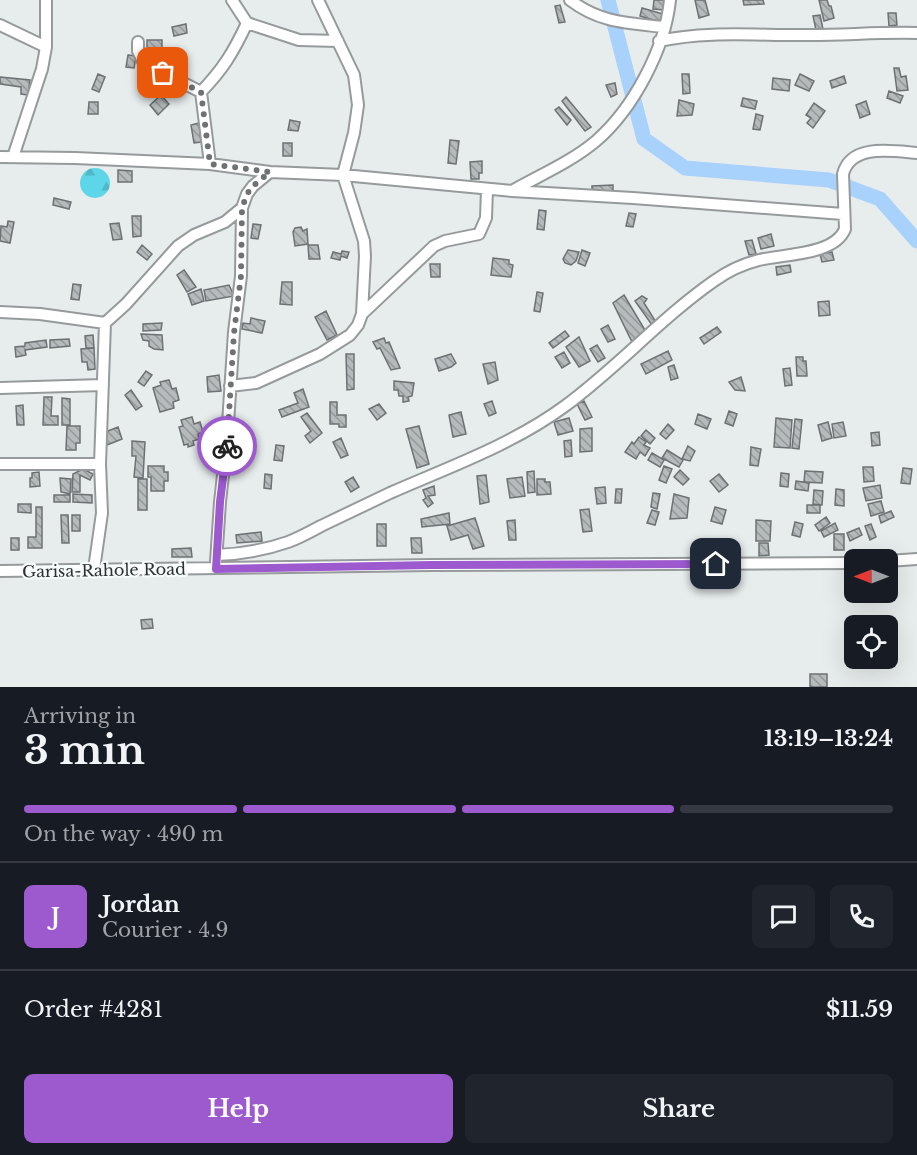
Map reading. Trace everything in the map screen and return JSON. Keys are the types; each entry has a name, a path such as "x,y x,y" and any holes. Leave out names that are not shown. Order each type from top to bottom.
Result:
{"street":[{"path":"46,0 46,48 32,103 4,160 75,158 210,164 270,172 344,175 512,192 633,198 843,214"},
{"path":"232,0 247,23 299,40 338,42"},
{"path":"230,386 256,384 320,354 350,335 358,326 362,314 364,241 344,175 358,105 354,75 318,0"},
{"path":"570,0 606,20 664,27"},
{"path":"512,192 570,159 596,141 621,113 646,76 672,1"},
{"path":"201,92 233,54 247,23"},
{"path":"0,25 46,48"},
{"path":"659,41 744,34 917,33"},
{"path":"138,42 138,51 144,63 201,92"},
{"path":"201,92 210,164"},
{"path":"217,555 249,552 289,542 392,493 462,464 529,429 564,407 682,304 716,279 735,268 758,261 825,248 842,237 845,229 843,174 844,168 854,157 860,153 917,153"},
{"path":"216,569 241,276 242,208 253,186 270,172"},
{"path":"362,314 434,246 445,241 479,234 486,218 488,189"},
{"path":"94,569 102,513 100,464 105,323 126,304 178,246 194,235 225,222 242,208"},
{"path":"0,312 40,314 105,323"},
{"path":"0,388 103,385"},
{"path":"0,464 100,464"},
{"path":"898,560 917,559"},
{"name":"Garisa-Rahole Road","path":"0,571 432,565 844,563"}],"green space":[{"path":"95,168 106,172 110,183 106,194 95,198 84,194 80,183 84,172"}],"building":[{"path":"654,0 664,0 664,10 653,9"},
{"path":"695,0 705,0 709,15 699,18"},
{"path":"743,0 763,0 764,4 744,5"},
{"path":"819,0 827,0 834,18 824,21"},
{"path":"560,5 565,22 559,23 555,6"},
{"path":"642,8 663,14 660,22 640,16"},
{"path":"888,13 896,13 897,25 889,26"},
{"path":"820,15 823,29 816,30 813,16"},
{"path":"186,24 187,33 174,36 172,27"},
{"path":"147,40 162,40 162,61 147,61"},
{"path":"128,55 136,56 134,68 126,67"},
{"path":"894,68 899,68 901,77 906,76 908,90 897,91"},
{"path":"98,74 105,77 99,92 92,89"},
{"path":"682,74 689,74 690,93 683,94"},
{"path":"800,74 814,81 809,91 795,85"},
{"path":"844,76 846,83 832,88 830,81"},
{"path":"0,77 30,80 28,95 21,94 21,87 0,84"},
{"path":"773,78 790,80 789,91 772,89"},
{"path":"615,83 617,94 611,97 606,85"},
{"path":"889,91 903,96 900,103 887,98"},
{"path":"161,95 169,104 158,115 150,105"},
{"path":"566,97 591,127 585,131 562,101"},
{"path":"743,98 757,101 755,109 741,106"},
{"path":"679,100 694,104 692,115 677,116"},
{"path":"866,101 870,114 860,118 856,105"},
{"path":"89,102 98,102 98,114 88,114"},
{"path":"814,103 825,111 813,128 807,123 811,118 806,115"},
{"path":"559,107 571,120 567,125 555,110"},
{"path":"756,114 763,116 760,130 753,129"},
{"path":"290,120 300,122 298,131 288,130"},
{"path":"199,123 201,142 194,143 191,125"},
{"path":"450,140 459,141 456,164 448,163"},
{"path":"283,143 292,143 292,156 283,156"},
{"path":"482,161 482,173 479,173 479,179 471,179 470,162"},
{"path":"118,170 132,171 132,182 118,182"},
{"path":"613,185 613,195 592,195 592,186"},
{"path":"54,198 71,202 69,209 53,205"},
{"path":"539,210 546,211 544,230 537,229"},
{"path":"629,213 636,214 633,227 626,226"},
{"path":"132,216 141,216 141,236 133,237"},
{"path":"8,221 14,222 10,243 0,241 1,226 7,227"},
{"path":"119,223 122,239 113,240 110,224"},
{"path":"253,224 261,225 258,239 251,238"},
{"path":"301,227 303,231 307,229 308,244 295,246 293,232 295,228"},
{"path":"771,234 774,246 761,249 758,238"},
{"path":"752,240 756,254 749,255 745,241"},
{"path":"142,245 152,254 147,260 137,252"},
{"path":"308,245 318,245 320,259 309,259"},
{"path":"568,250 579,252 576,261 571,265 565,263 563,259"},
{"path":"582,250 590,253 585,266 578,263"},
{"path":"342,251 349,252 347,258 341,256 340,260 331,258 333,252 341,254"},
{"path":"832,252 834,260 822,262 820,254"},
{"path":"493,258 509,260 509,264 513,265 511,277 491,275"},
{"path":"430,264 440,264 440,277 431,277"},
{"path":"790,265 791,272 777,275 776,267"},
{"path":"184,270 196,287 187,292 177,275"},
{"path":"282,282 292,282 292,305 280,304"},
{"path":"73,284 81,285 79,300 71,299"},
{"path":"229,285 234,296 206,301 204,290"},
{"path":"201,289 204,301 192,305 188,294"},
{"path":"537,292 543,293 540,312 534,311"},
{"path":"624,295 645,330 632,342 613,303"},
{"path":"642,296 647,299 644,303 656,322 652,325 635,301"},
{"path":"829,301 830,315 819,316 818,302"},
{"path":"326,311 337,335 327,340 315,317"},
{"path":"251,318 265,321 262,333 242,329 243,323 250,324"},
{"path":"162,323 161,330 143,331 143,324"},
{"path":"608,325 615,339 608,342 601,329"},
{"path":"717,327 721,332 704,344 700,338"},
{"path":"565,331 569,336 553,348 549,343"},
{"path":"141,334 162,335 163,350 149,346 149,341 143,340"},
{"path":"93,335 94,348 86,348 85,336"},
{"path":"579,337 590,361 579,367 566,347"},
{"path":"384,338 386,343 389,342 400,368 391,370 380,348 377,349 373,342"},
{"path":"69,339 70,346 50,348 50,340"},
{"path":"46,340 47,347 25,350 26,355 16,357 15,347"},
{"path":"597,345 605,358 598,362 590,349"},
{"path":"94,348 95,369 88,370 87,362 82,362 81,349"},
{"path":"668,351 672,360 646,374 641,364"},
{"path":"564,352 570,363 562,368 555,357"},
{"path":"346,354 354,354 354,389 347,390"},
{"path":"451,354 456,363 439,371 435,359"},
{"path":"796,357 803,357 803,361 806,361 807,376 797,376"},
{"path":"495,362 498,380 488,384 483,364"},
{"path":"674,365 678,378 671,380 668,367"},
{"path":"790,368 792,385 785,386 783,369"},
{"path":"146,371 152,375 144,386 138,382"},
{"path":"219,375 221,391 208,392 207,377"},
{"path":"741,377 745,391 735,390 729,382"},
{"path":"169,380 172,389 176,388 179,400 173,402 174,408 160,412 153,388 161,385 160,382"},
{"path":"394,381 414,383 412,396 408,397 409,401 403,402 403,396 399,396 398,390 394,390"},
{"path":"303,389 309,407 282,417 279,410 298,403 294,393"},
{"path":"131,390 142,406 136,410 125,395"},
{"path":"44,397 52,397 51,416 58,416 58,425 43,425"},
{"path":"62,398 70,399 70,425 62,425"},
{"path":"492,401 496,413 489,416 484,404"},
{"path":"584,401 592,417 585,420 577,404"},
{"path":"330,402 337,402 337,415 346,415 346,427 330,424"},
{"path":"379,404 386,413 377,420 369,409"},
{"path":"23,405 24,425 17,425 16,406"},
{"path":"729,411 737,414 733,426 725,423"},
{"path":"461,412 466,434 453,437 449,415"},
{"path":"307,413 322,433 310,443 305,436 311,431 301,417"},
{"path":"698,414 711,419 707,429 695,424"},
{"path":"192,417 194,424 200,422 203,432 198,434 199,439 193,441 194,445 188,447 188,444 184,445 179,427 183,426 181,420"},
{"path":"569,418 573,431 558,435 554,422"},
{"path":"776,418 792,420 790,448 774,447"},
{"path":"795,419 802,420 799,449 792,448"},
{"path":"828,422 832,438 822,441 818,425"},
{"path":"843,422 846,436 834,438 832,424"},
{"path":"668,424 674,430 666,439 660,434"},
{"path":"67,426 80,426 80,443 76,443 76,450 66,450"},
{"path":"419,426 429,464 417,468 406,429"},
{"path":"118,427 122,439 107,445 103,433"},
{"path":"592,428 592,451 580,452 580,429"},
{"path":"646,430 655,438 650,444 641,436"},
{"path":"879,432 880,445 872,446 871,433"},
{"path":"639,437 646,442 644,445 650,448 645,456 640,452 636,459 625,452"},
{"path":"341,438 348,455 341,458 333,442"},
{"path":"571,440 572,456 565,457 564,441"},
{"path":"132,441 145,442 143,478 134,477 136,456 132,456"},
{"path":"276,445 284,446 282,461 274,460"},
{"path":"688,446 695,451 690,461 682,459"},
{"path":"751,447 761,449 758,466 750,465"},
{"path":"667,450 683,460 679,467 662,458"},
{"path":"652,453 664,460 660,467 648,460"},
{"path":"148,466 164,466 164,472 168,472 168,481 164,481 164,491 151,491"},
{"path":"664,466 672,469 666,483 659,480"},
{"path":"863,467 873,467 874,481 864,482"},
{"path":"903,468 912,469 910,484 901,483"},
{"path":"83,469 93,474 90,480 80,475 80,492 72,492 73,474"},
{"path":"680,470 689,479 683,485 674,477"},
{"path":"534,471 535,492 528,493 527,472"},
{"path":"805,471 823,472 822,483 804,482"},
{"path":"39,472 40,486 30,487 32,473"},
{"path":"781,473 789,474 788,487 780,486"},
{"path":"265,474 272,475 271,489 264,488"},
{"path":"719,474 728,485 719,492 710,481"},
{"path":"486,475 489,502 480,504 477,476"},
{"path":"353,477 359,487 351,492 345,482"},
{"path":"522,477 525,496 510,498 507,479"},
{"path":"60,478 71,479 70,494 61,492"},
{"path":"138,479 147,479 147,510 138,510"},
{"path":"537,479 550,482 551,494 537,495"},
{"path":"796,481 809,483 808,491 795,489"},
{"path":"880,485 882,498 866,501 863,488"},
{"path":"434,486 435,495 428,496 433,503 428,507 423,500 426,498 423,490"},
{"path":"605,487 606,503 597,504 595,488"},
{"path":"616,489 622,489 621,503 615,503"},
{"path":"836,489 844,490 844,506 835,505"},
{"path":"814,490 823,491 822,505 813,504"},
{"path":"653,493 660,494 657,509 651,507"},
{"path":"73,494 92,495 92,503 73,502"},
{"path":"674,494 689,498 687,518 670,519"},
{"path":"54,495 70,495 70,502 54,502"},
{"path":"881,501 884,512 871,516 868,504"},
{"path":"18,504 31,504 31,513 18,512"},
{"path":"807,505 820,505 820,513 807,513"},
{"path":"36,507 42,507 42,548 28,548 28,537 36,537"},
{"path":"715,507 726,510 722,524 711,521"},
{"path":"589,509 592,531 583,532 580,510"},
{"path":"652,510 659,512 655,525 647,523"},
{"path":"891,511 894,517 881,523 879,516"},
{"path":"449,513 450,524 422,527 421,519"},
{"path":"61,515 68,515 69,543 62,543"},
{"path":"72,515 80,515 80,531 72,531"},
{"path":"826,517 830,523 819,531 815,525"},
{"path":"475,518 484,546 473,549 468,535 451,540 447,526"},
{"path":"515,520 516,540 509,540 507,521"},
{"path":"756,520 771,521 770,541 756,541"},
{"path":"795,522 803,524 800,537 792,535"},
{"path":"835,523 838,530 824,537 821,531"},
{"path":"377,524 386,524 386,546 377,546"},
{"path":"871,524 876,537 870,540 865,526"},
{"path":"859,528 862,535 850,541 847,533"},
{"path":"261,532 262,541 237,543 236,535"},
{"path":"834,534 844,534 844,550 834,550"},
{"path":"11,538 19,538 19,550 11,550"},
{"path":"411,538 421,538 422,553 412,553"},
{"path":"759,543 768,543 769,555 759,556"},
{"path":"191,548 192,557 172,557 172,549"},
{"path":"152,619 153,628 142,629 141,620"},
{"path":"810,674 827,674 827,687 810,687"}],"waterway":[{"path":"608,0 644,139 685,168 829,180 880,199 917,241"}],"way so far":[{"path":"163,73 201,92 210,164 270,172 253,186 242,208 241,276 234,333 227,446"}],"route":[{"path":"227,446 220,502 216,569 432,565 716,564"}]}
